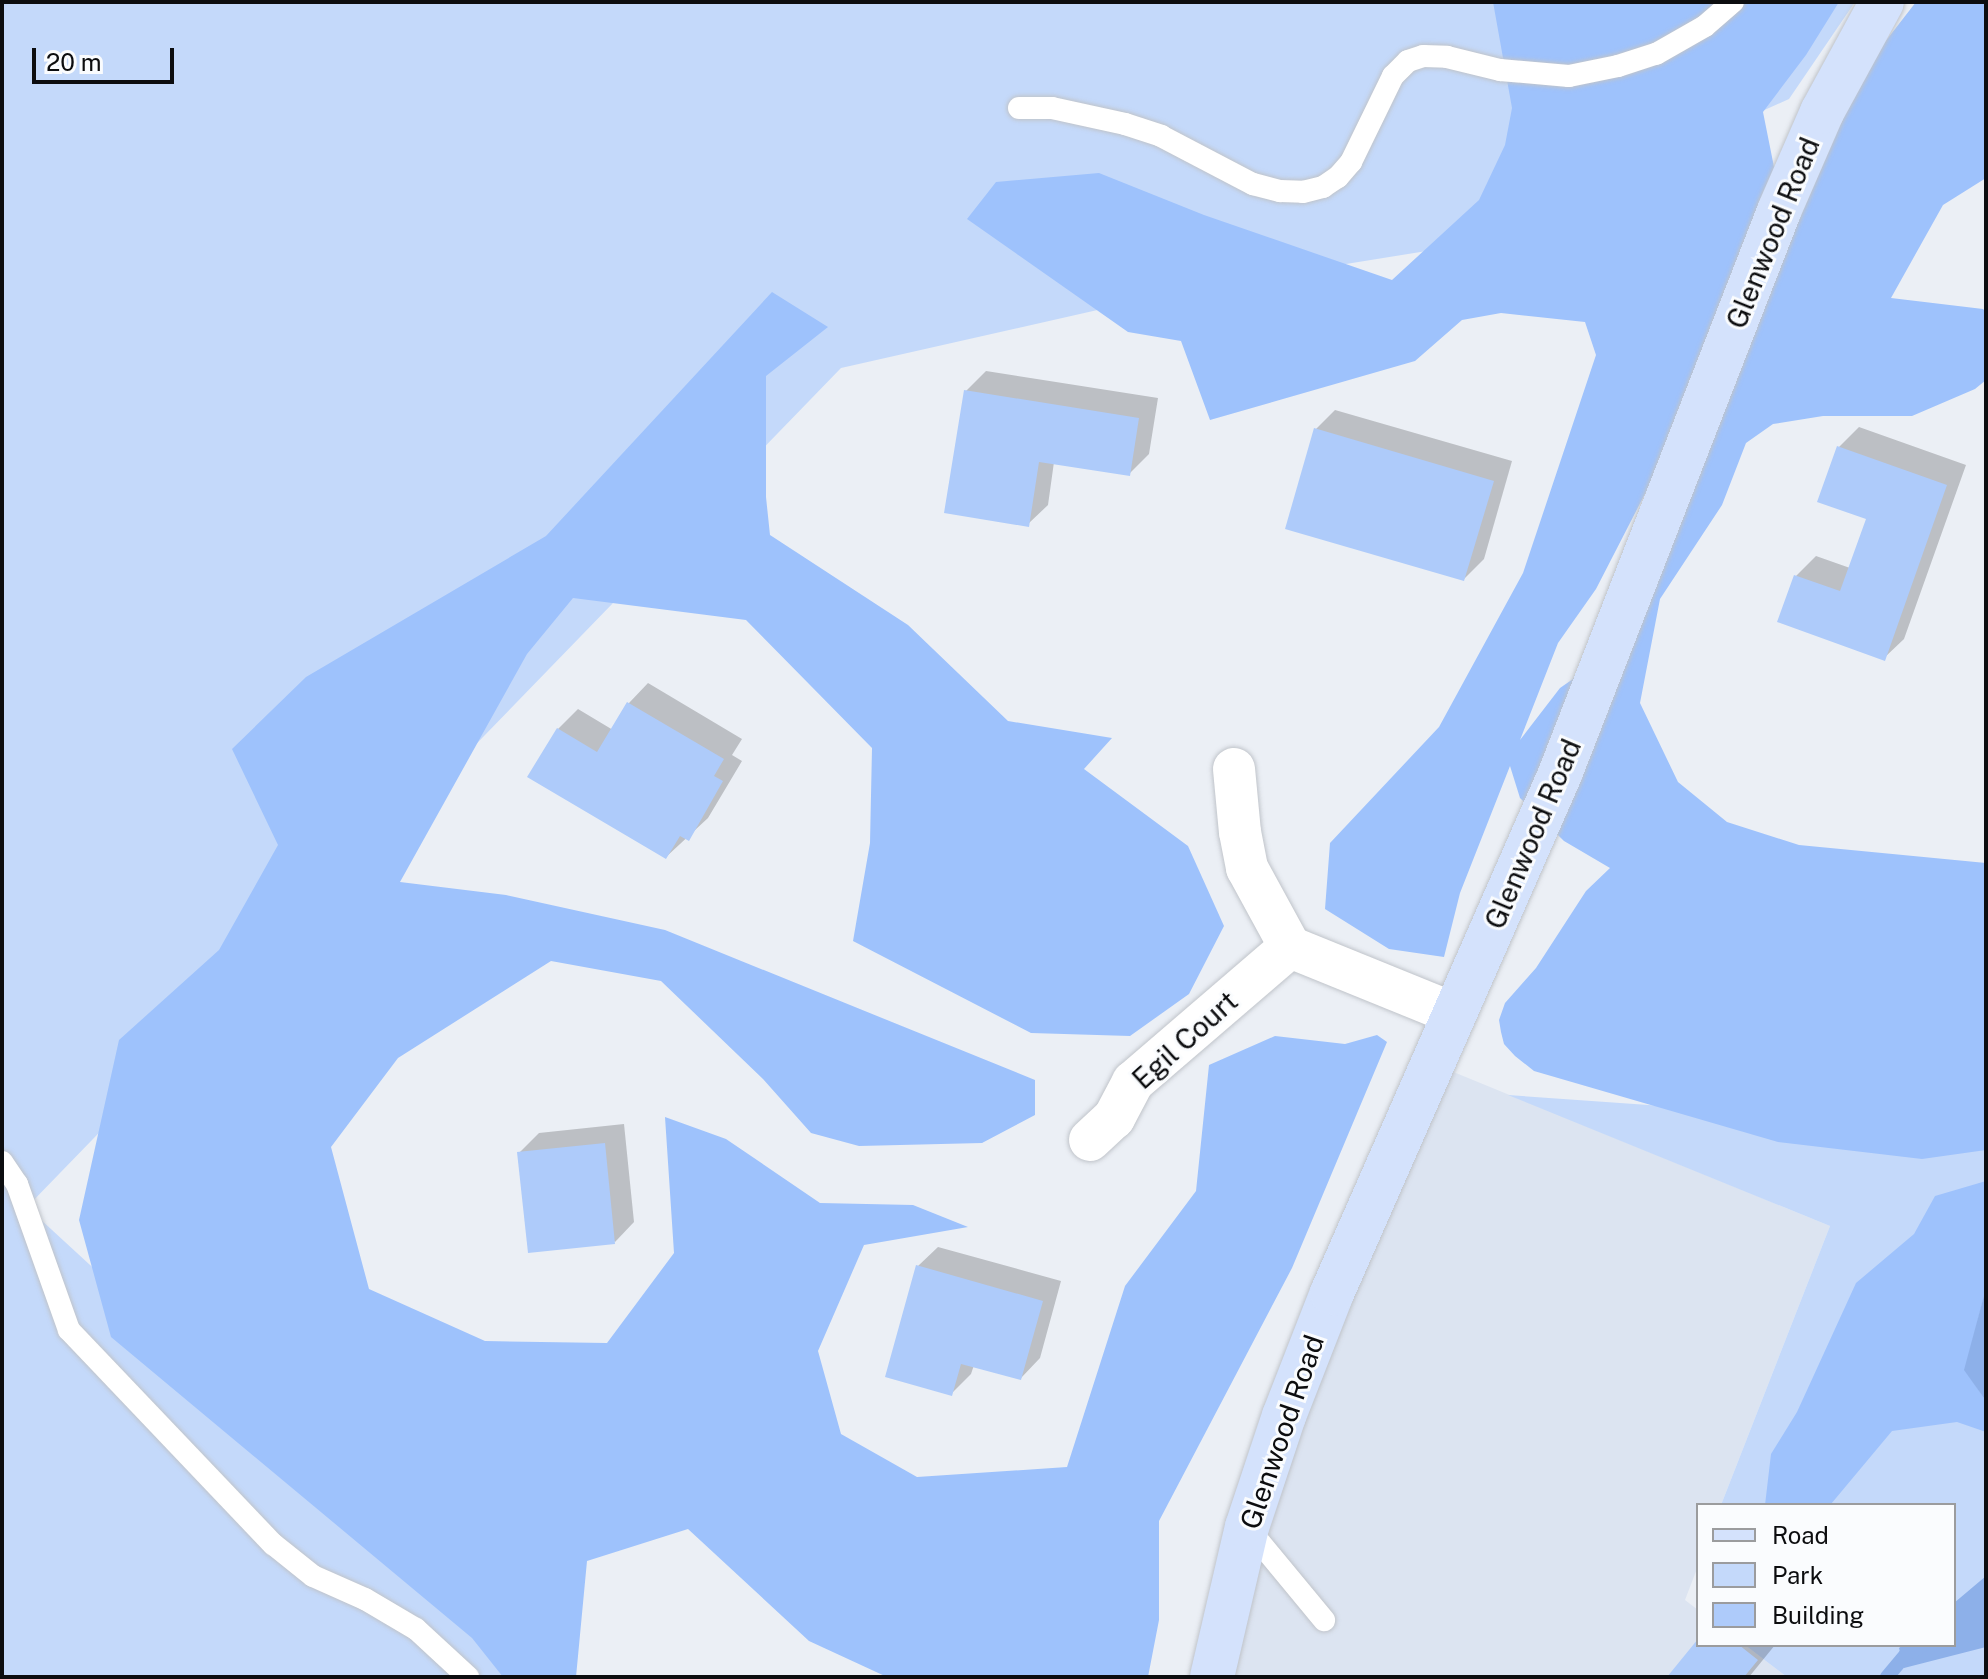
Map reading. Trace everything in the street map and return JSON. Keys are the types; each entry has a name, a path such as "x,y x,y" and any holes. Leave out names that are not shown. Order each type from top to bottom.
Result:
{"main road":[{"name":"Glenwood Road","path":"1212,1677 1247,1527 1284,1416 1332,1293 1560,774 1779,211 1822,112 1882,2"}],"street":[{"path":"1234,769 1247,868 1290,947 1455,1014"},
{"name":"Egil Court","path":"1090,1140 1114,1118 1133,1082 1290,947"}],"lane":[{"path":"1019,108 1062,110 1125,124 1161,136 1253,184 1280,191 1303,192 1323,187 1338,177 1351,162 1393,76 1408,61 1423,56 1447,57 1500,70 1569,76 1656,54 1705,26 1733,2"},
{"path":"2,1162 17,1184 69,1330 273,1544 313,1576 365,1599 416,1629 468,1677"},
{"path":"1247,1527 1324,1620"}],"shaded area":[{"path":"1493,2 1839,2 1806,55 1763,112 1774,167 1881,47 1916,2 1986,2 1986,178 1943,205 1891,298 1983,309 1986,312 1986,380 1975,389 1912,416 1823,416 1773,424 1746,443 1722,505 1660,599 1640,703 1678,782 1727,822 1799,845 1986,863 1986,1150 1922,1159 1778,1142 1534,1071 1515,1056 1504,1044 1501,1032 1499,1020 1505,1003 1536,968 1586,891 1610,868 1564,841 1520,798 1510,766 1460,893 1444,957 1389,949 1325,909 1330,843 1439,727 1523,573 1596,355 1585,322 1501,313 1462,320 1415,361 1210,420 1181,341 1128,332 967,219 996,182 1099,173 1204,215 1392,280 1479,200 1505,145 1512,108","holes":["1647,490 1585,658 1573,679 1560,688 1520,740 1558,643 1596,589"]},
{"path":"772,292 828,327 766,376 766,497 770,535 908,625 1008,721 1112,738 1084,769 1188,846 1224,926 1189,994 1130,1036 1031,1033 853,941 870,843 872,748 746,620 573,598 527,654 400,882 506,895 665,930 1035,1080 1035,1115 982,1143 859,1146 811,1133 763,1079 661,981 551,961 398,1058 331,1147 369,1289 485,1341 607,1343 674,1253 665,1117 726,1139 820,1203 913,1205 968,1227 864,1245 818,1351 841,1434 917,1477 1067,1467 1125,1286 1196,1191 1209,1065 1275,1036 1345,1044 1377,1035 1387,1042 1292,1268 1159,1521 1159,1620 1148,1677 887,1677 809,1641 688,1529 587,1561 576,1677 503,1677 472,1638 111,1337 79,1220 119,1040 219,950 278,845 232,749 306,677 546,536"},
{"path":"1434,1064 1830,1226 1722,1503 1696,1503 1696,1571 1685,1600 1696,1608 1696,1647 1748,1647 1787,1677 1212,1677"},
{"path":"1986,1181 1986,1288 1965,1370 1986,1401 1986,1432 1957,1422 1892,1431 1832,1503 1765,1503 1771,1454 1797,1412 1856,1283 1914,1234 1935,1196"},
{"path":"1986,1288 1986,1401 1964,1370"},
{"path":"1986,1576 1986,1647 1904,1668 1900,1647 1956,1647 1956,1601"}],"green space":[{"path":"2,2 1855,2 1789,99 1464,245 1190,289 841,368 27,1207 538,1677 2,1677"},
{"path":"1508,1095 1986,1129 1986,1677 1787,1677 1748,1647 1956,1647 1956,1503 1722,1503 1830,1226"}],"building":[{"path":"964,390 1139,418 1130,476 1039,462 1029,527 944,513"},
{"path":"1314,428 1494,481 1464,581 1285,529"},
{"path":"1837,446 1947,485 1885,661 1777,622 1794,575 1840,591 1866,519 1817,502"},
{"path":"627,702 724,759 714,776 723,781 689,841 680,836 666,859 527,777 557,728 597,752"},
{"path":"605,1143 615,1244 528,1253 517,1152"},
{"path":"916,1265 1043,1301 1021,1380 961,1364 952,1396 885,1377"},
{"path":"1696,1641 1696,1647 1742,1647 1758,1660 1744,1677 1667,1677"}],"waterway":[{"path":"1887,1677 1906,1654 1919,1647"}]}
